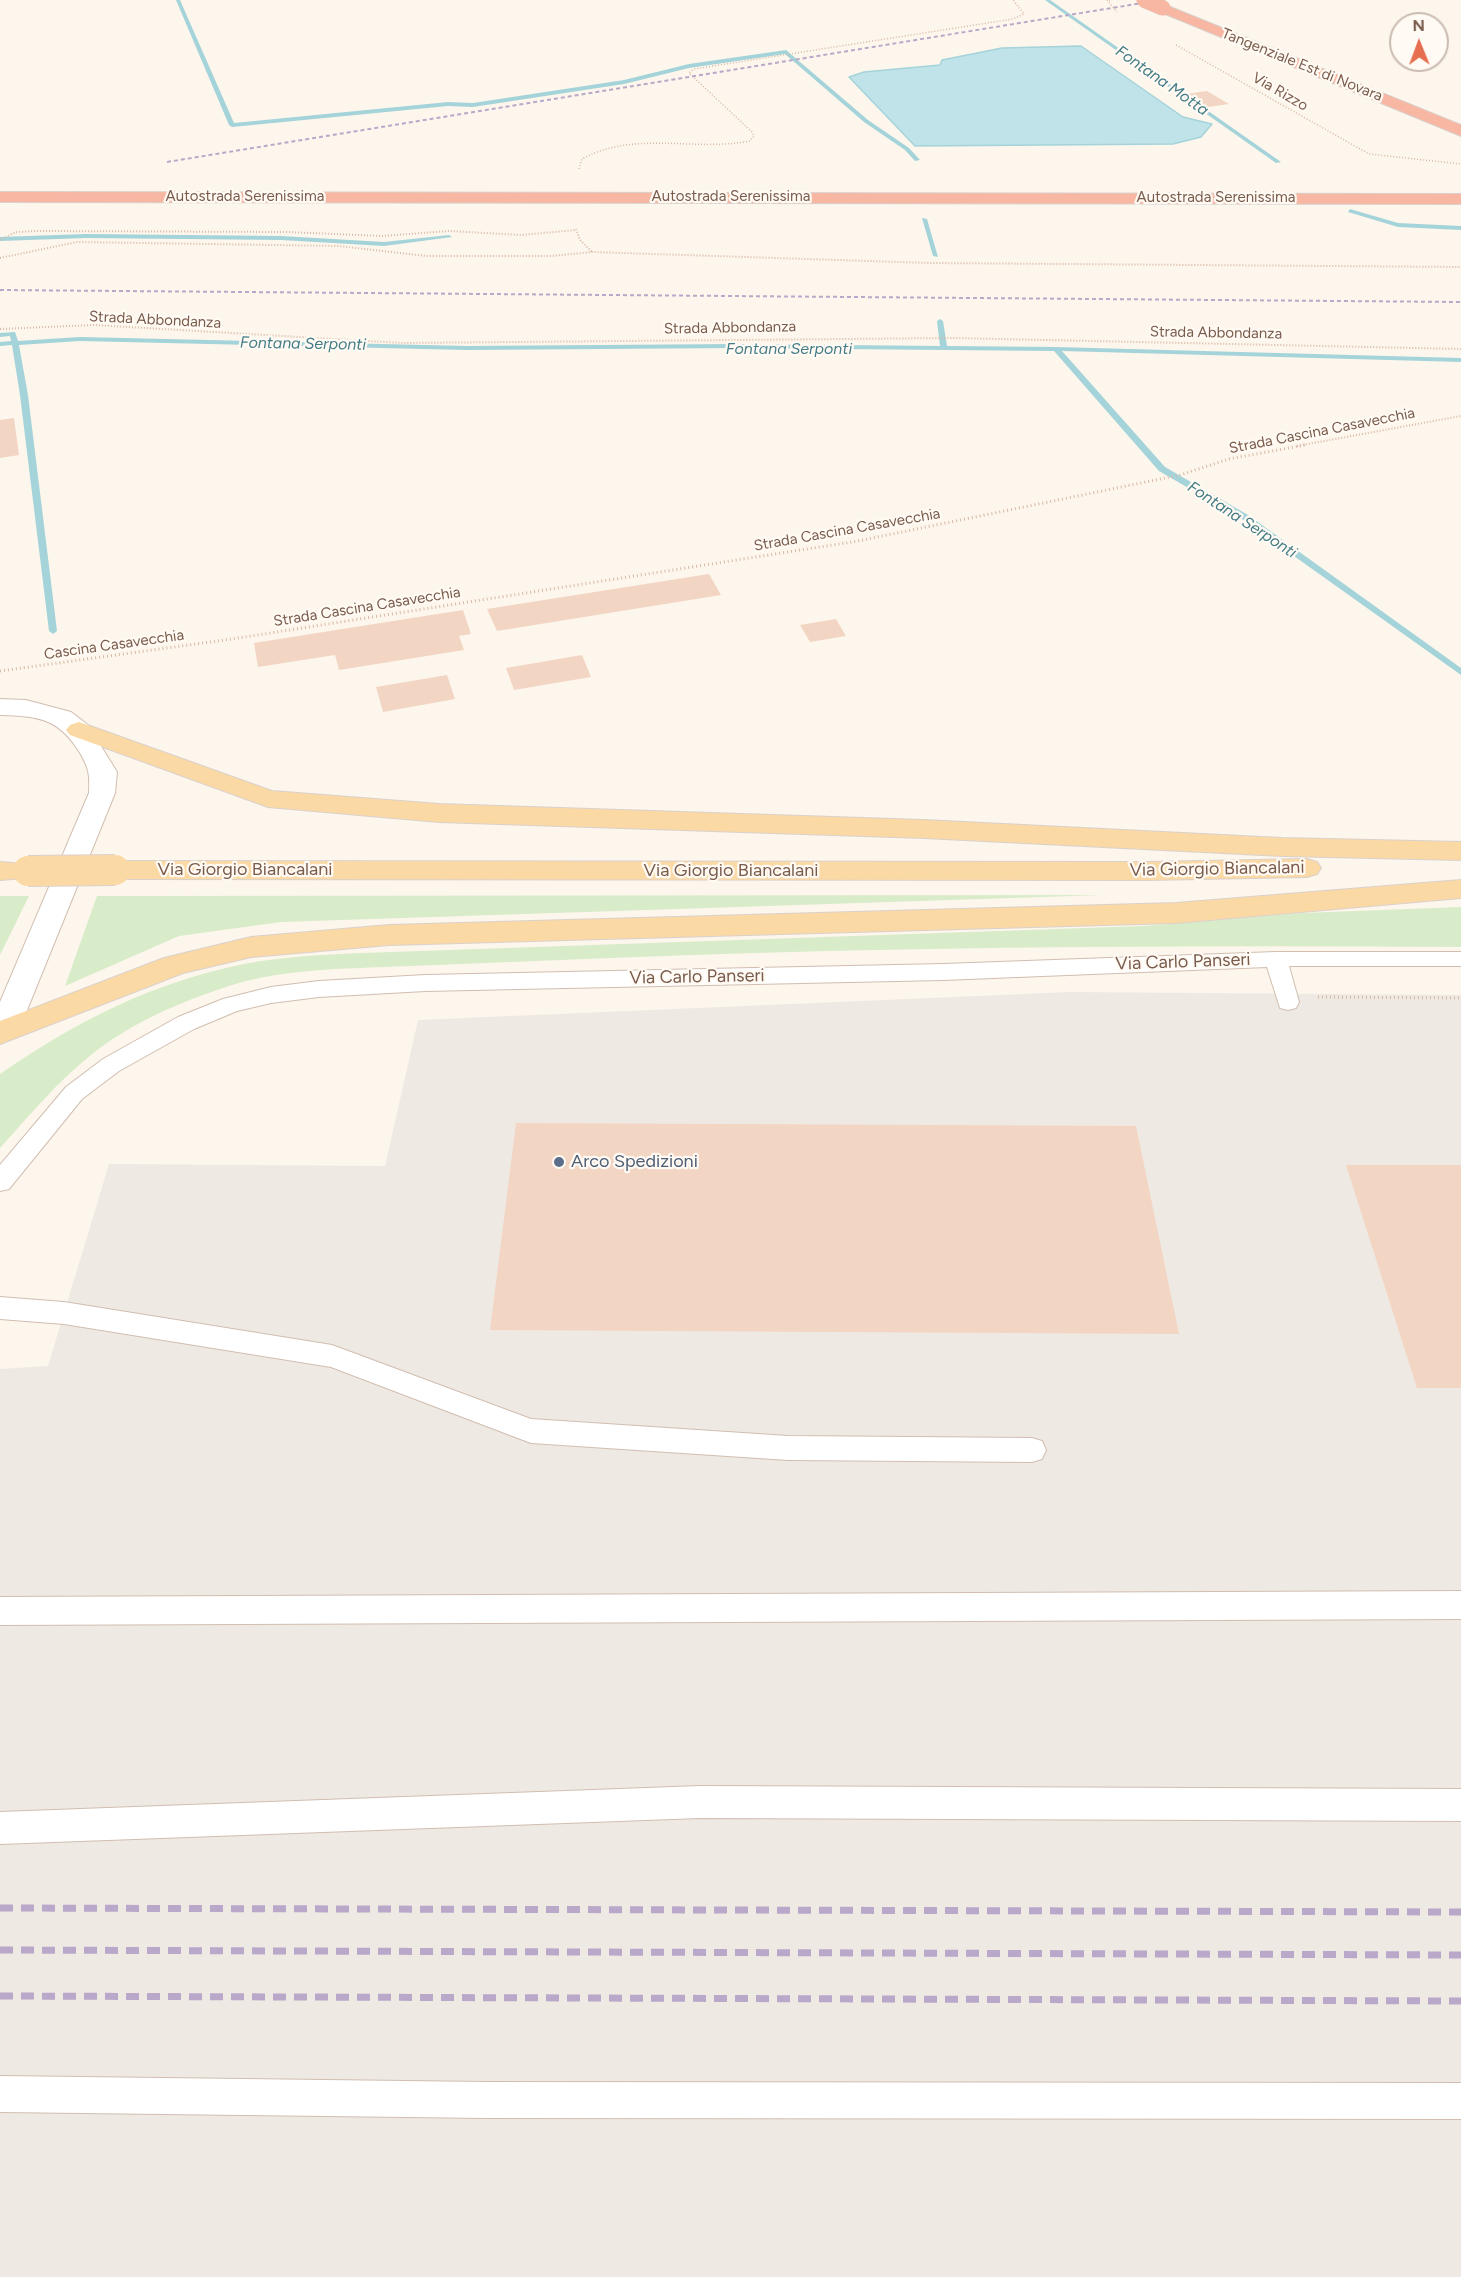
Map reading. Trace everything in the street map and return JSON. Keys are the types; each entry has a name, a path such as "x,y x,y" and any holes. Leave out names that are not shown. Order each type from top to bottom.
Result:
{"highway":[{"name":"Tangenziale Est di Novara","path":"1144,0 1172,4 1252,33 1461,119"},
{"name":"Tangenziale Est di Novara","path":"1172,4 1268,56 1457,139"},
{"path":"1252,33 1340,65"},
{"name":"Autostrada Serenissima","path":"0,197 1461,200"}],"main road":[{"path":"79,730 268,799 439,813 924,829 1282,847 1461,851"},
{"name":"Via Giorgio Biancalani","path":"0,871 1147,871 1461,866"},
{"path":"0,1031 174,965 251,947 389,935 1176,913 1461,889"}],"street":[{"path":"0,707 26,708 62,717 79,730 104,772 102,793 8,1020 0,1031"}],"lane":[{"name":"Via Carlo Panseri","path":"0,1182 74,1093 111,1065 186,1023 231,1005 271,995 319,989 425,983 943,972 1276,959 1461,959"},
{"path":"1276,959 1287,999"},
{"path":"0,1308 64,1313 332,1356 531,1431 788,1448 1032,1450"},
{"path":"0,1611 1461,1605"},
{"path":"0,1828 700,1802 1461,1805"},
{"path":"0,2094 487,2100 1461,2101"}],"path":[{"path":"579,169 582,159 590,153 616,145 722,145 750,141 754,136 752,132 712,92 692,76 690,71 1013,19 1024,14 1013,0"},
{"path":"1110,0 1107,0 1111,8 1120,14"},
{"name":"Via Rizzo","path":"1168,40 1370,154 1461,164"},
{"path":"577,220 576,230 579,240 592,252"},
{"path":"0,240 6,236 36,231 287,232 382,236 449,231 521,235 576,230"},
{"path":"0,258 77,242 338,246 427,256 552,256 592,252 930,263 1461,267"},
{"name":"Strada Abbondanza","path":"0,329 94,326 403,343 953,338 1461,349"},
{"name":"Strada Cascina Casavecchia","path":"232,639 858,541 1180,475 1229,459 1461,416"},
{"name":"Cascina Casavecchia","path":"0,671 232,639"},
{"path":"1287,999 1461,998"}],"shaded area":[{"path":"1070,992 1461,995 1461,2277 0,2277 0,1369 48,1366 109,1164 385,1166 418,1020"}],"green space":[{"path":"1103,895 281,922 179,936 65,986 97,896"},
{"path":"0,896 29,896 0,955"},
{"path":"1461,907 1461,947 1236,946 786,952 345,969 305,971 265,977 245,981 191,1000 122,1033 67,1076 0,1148 0,1074 54,1039 108,1010 164,986 259,961 362,953 1143,926 1302,913"}],"water":[{"path":"1081,46 1183,117 1212,124 1201,137 1173,144 915,146 849,77 864,72 940,65 942,60 1002,48"}],"building":[{"path":"1207,91 1229,104 1208,107 1186,94"},
{"path":"14,418 19,455 0,458 0,420"},
{"path":"709,574 721,595 497,631 487,609"},
{"path":"463,610 471,634 459,636 464,650 339,670 335,655 258,667 254,643"},
{"path":"836,619 846,636 810,642 800,625"},
{"path":"582,655 591,677 514,690 506,668"},
{"path":"447,675 455,699 383,712 376,687"},
{"path":"516,1123 1136,1126 1179,1334 490,1330"},
{"path":"1346,1165 1461,1165 1461,1388 1417,1388"}],"waterway":[{"path":"178,0 232,125 448,104 473,105 624,82 689,66 786,52 866,121 907,149 917,160"},
{"name":"Fontana Motta","path":"1047,0 1278,162"},
{"name":"Fontana Motta","path":"1350,211 1398,225 1461,228"},
{"path":"924,219 936,256"},
{"path":"0,239 86,236 281,238 384,244 449,237"},
{"path":"940,321 944,348"},
{"path":"0,335 13,333 15,343"},
{"name":"Fontana Serponti","path":"15,343 80,339 467,348 735,346 944,348"},
{"name":"Fontana Serponti","path":"0,344 15,343"},
{"path":"15,343 24,395 53,631"},
{"name":"Fontana Serponti","path":"944,348 1056,349"},
{"path":"1056,349 1461,360"},
{"name":"Fontana Serponti","path":"1056,349 1162,469 1245,517 1461,672"}],"railway":[{"path":"167,162 1161,0"},
{"path":"0,290 1461,302"},
{"path":"0,1908 1461,1912"},
{"path":"0,1950 1461,1955"},
{"path":"0,1996 1461,2001"}],"place":[{"name":"Arco Spedizioni","path":"559,1162"}]}
